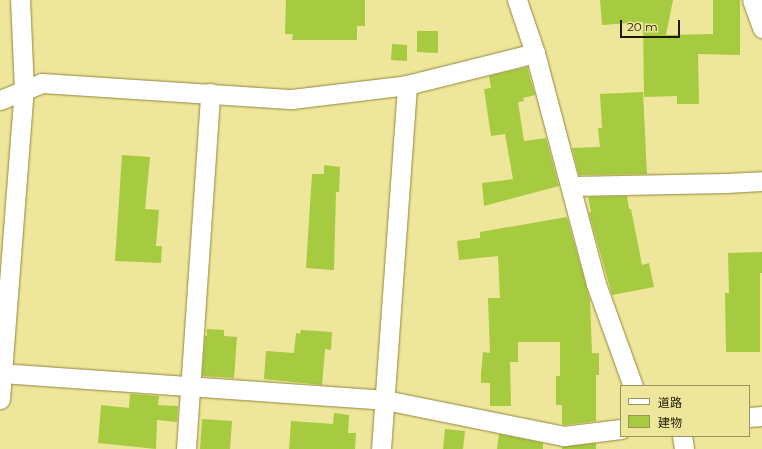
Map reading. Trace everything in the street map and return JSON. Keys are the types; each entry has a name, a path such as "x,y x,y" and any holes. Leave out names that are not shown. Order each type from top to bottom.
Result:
{"street":[{"path":"0,399 24,90 20,0"},
{"path":"517,0 535,53 596,284 633,385"},
{"path":"752,0 762,28"},
{"path":"0,100 42,82 292,99 408,85 535,53"},
{"path":"381,449 408,85"},
{"path":"186,449 210,93"},
{"path":"571,186 726,183 762,180"},
{"path":"2,373 385,400 564,436 620,429"},
{"path":"750,417 762,416"},
{"path":"682,437 684,449"}],"building":[{"path":"286,0 365,0 365,26 357,26 357,40 292,40 293,34 285,34"},
{"path":"600,0 673,0 666,35 713,34 713,0 740,0 740,55 698,54 699,104 677,104 677,96 644,97 643,22 602,25"},
{"path":"417,31 438,31 438,53 417,52"},
{"path":"392,44 407,45 407,61 391,60"},
{"path":"527,67 535,95 523,98 524,101 518,102 524,141 546,138 559,186 484,206 482,183 513,179 505,134 491,136 484,89 491,88 489,76"},
{"path":"643,92 647,174 579,175 572,148 600,147 598,128 602,128 600,94"},
{"path":"122,155 150,157 145,209 159,210 156,246 162,246 161,263 115,261"},
{"path":"324,165 340,167 339,192 336,192 334,270 306,268 312,174 324,174"},
{"path":"627,196 642,265 649,263 654,287 612,295 589,213 591,212 588,197"},
{"path":"567,217 590,300 592,353 599,353 599,375 596,375 596,421 564,425 562,424 562,405 556,405 556,376 560,376 560,342 518,342 518,362 510,362 511,406 490,406 490,383 481,383 481,374 483,352 490,353 488,298 500,298 498,256 459,260 457,241 480,238 480,232"},
{"path":"762,252 762,273 760,273 760,352 726,352 725,293 729,293 728,253"},
{"path":"207,329 224,330 224,336 237,337 234,378 202,376 205,336 207,336"},
{"path":"301,330 332,332 331,350 325,349 322,385 264,379 266,351 294,353 296,333 300,334"},
{"path":"130,394 159,396 158,405 178,406 177,422 157,420 156,449 98,443 101,405 129,408"},
{"path":"334,413 349,415 348,433 356,433 355,449 289,449 291,421 333,424"},
{"path":"202,419 232,421 230,449 200,449"},
{"path":"445,429 465,431 463,449 443,449"},
{"path":"499,434 543,443 543,449 497,449"},
{"path":"596,443 596,449 562,449 562,447"}]}
